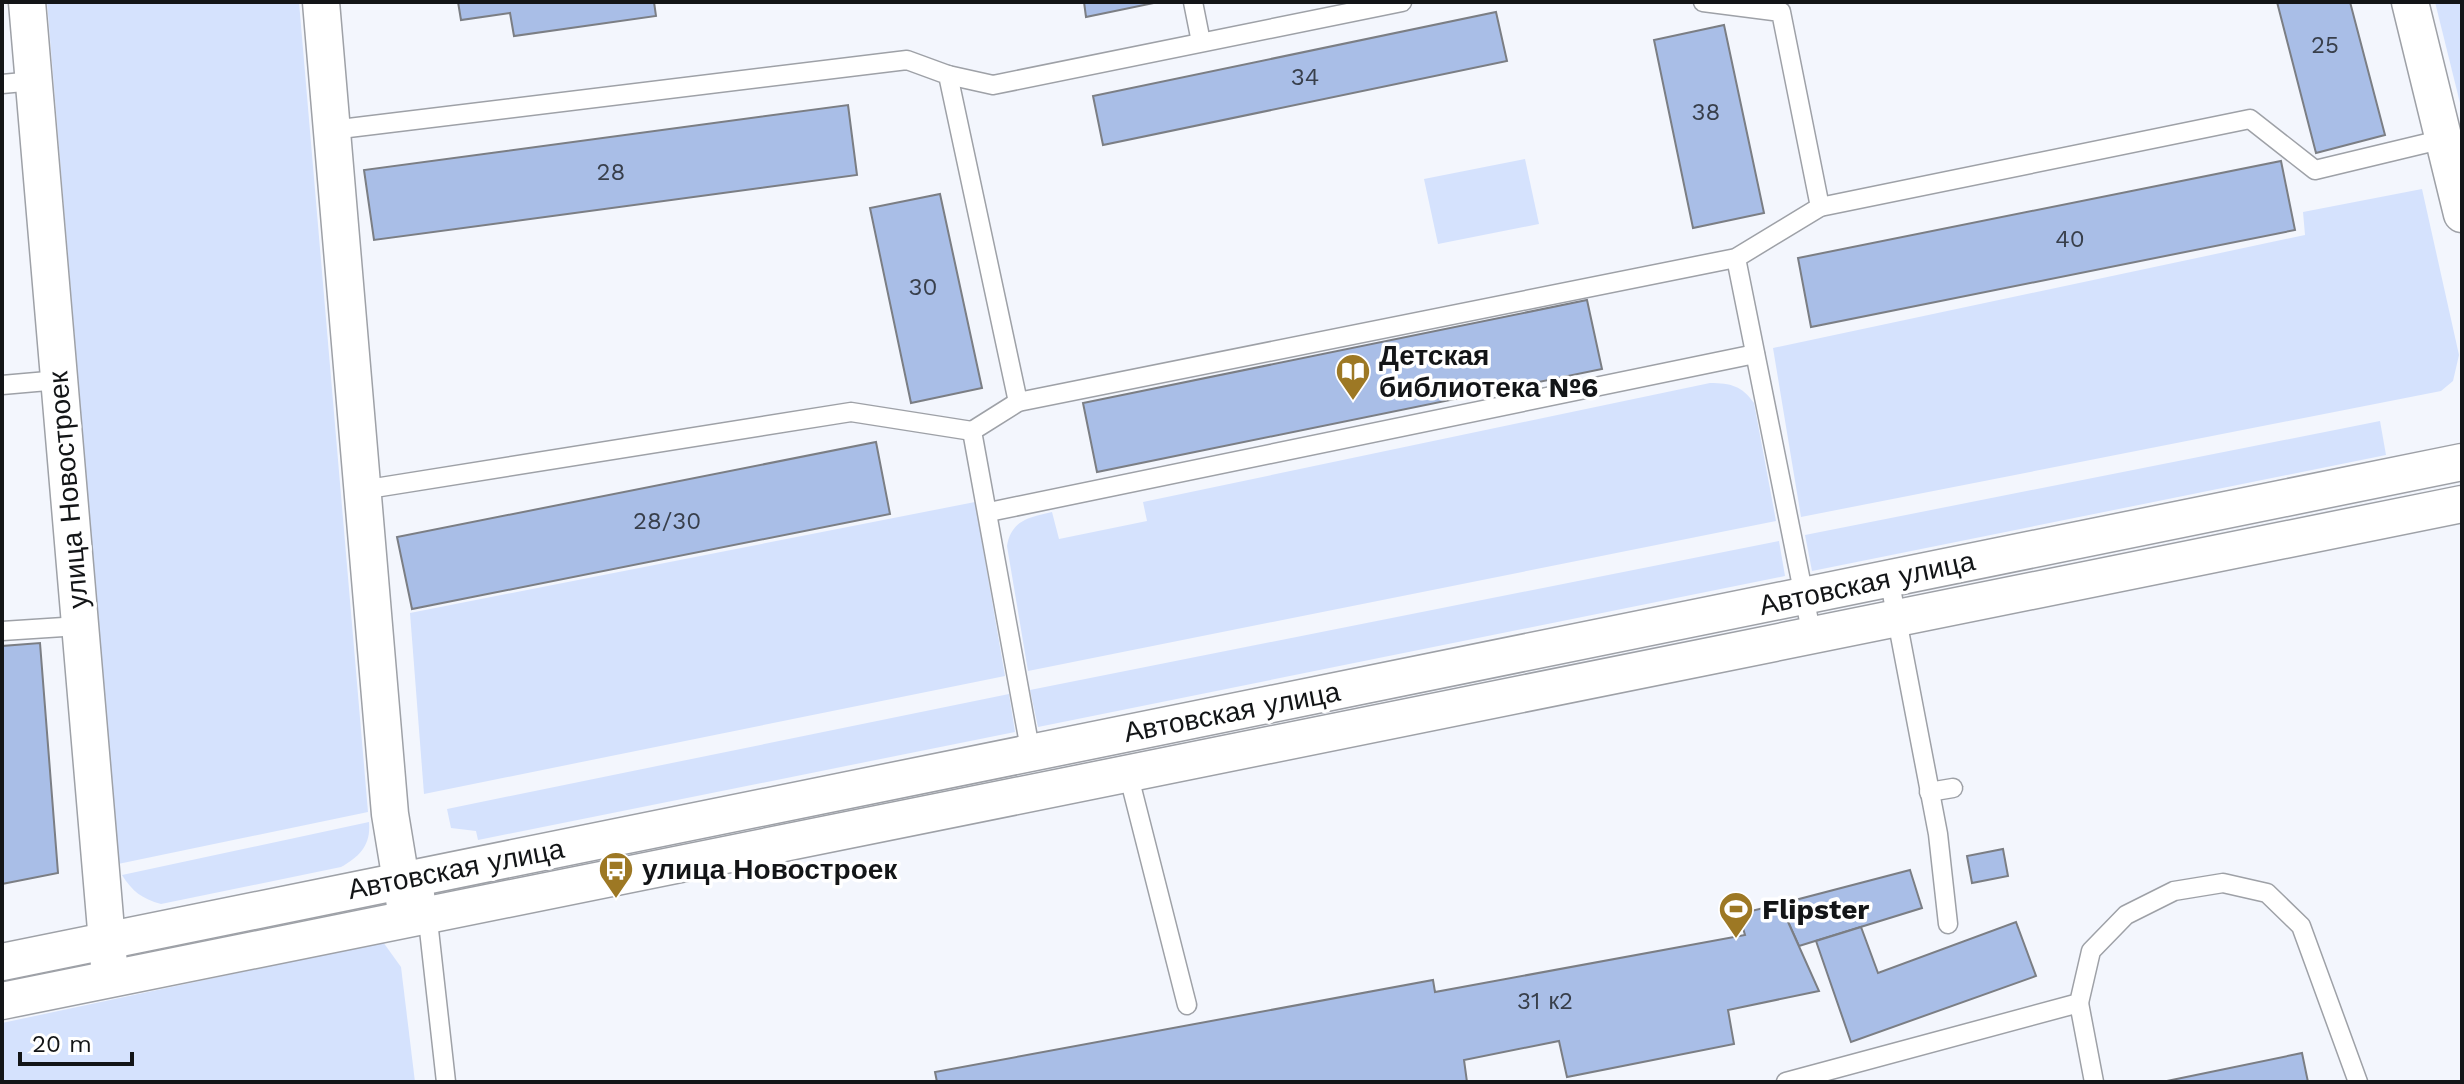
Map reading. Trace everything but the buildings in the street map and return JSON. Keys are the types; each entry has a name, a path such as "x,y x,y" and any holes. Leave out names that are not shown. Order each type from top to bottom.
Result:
{"street":[{"name":"улица Новостроек","path":"27,2 18,82 59,380 111,979"},
{"path":"321,2 390,814 412,878 417,917"},
{"path":"2410,2 2462,214"},
{"name":"Автовская улица","path":"2,962 2462,462"},
{"name":"Автовская улица","path":"2,1001 2462,504"}],"lane":[{"path":"1193,2 1201,42"},
{"path":"332,130 907,60 948,75 993,85 1402,2"},
{"path":"1703,2 1781,12 1820,207"},
{"path":"948,75 1018,402"},
{"path":"362,490 851,412 972,431 1018,402 1736,258 1820,207 2250,119 2315,170 2444,139"},
{"path":"1736,258 1812,636"},
{"path":"989,512 1755,354"},
{"path":"2,385 59,380"},
{"path":"972,431 1038,791"},
{"path":"1889,578 1929,792 1948,924"},
{"path":"2,631 79,626"},
{"path":"1128,773 1187,1005"},
{"path":"1929,792 1953,788"},
{"path":"2094,1082 2079,1003 2091,951 2126,915 2174,891 2223,883 2267,893 2301,926 2358,1082"},
{"path":"417,917 446,1082"},
{"path":"1786,1082 2079,1003"}],"shaded area":[{"path":"47,2 299,2 368,812 118,864"},
{"path":"2435,2 2462,2 2462,111"},
{"path":"1525,159 1539,224 1438,244 1424,179"},
{"path":"2422,189 2459,355 2453,381 2441,391 1801,517 1773,348 2305,235 2303,212"},
{"path":"1710,383 1735,387 1754,403 1776,521 1028,671 1007,546 1013,530 1029,518 1052,512 1059,539 1147,521 1143,502"},
{"path":"2380,421 2386,455 1812,571 1805,535"},
{"path":"975,502 1005,676 424,794 410,613"},
{"path":"1779,541 1785,576 1038,727 1030,690"},
{"path":"1009,694 1015,732 478,840 476,831 451,828 447,809"},
{"path":"369,822 363,849 341,867 161,904 138,894 122,875"},
{"path":"383,942 401,967 415,1082 2,1082 2,1023"}],"place":[{"name":"Детская библиотека №6","path":"1353,402"},
{"name":"улица Новостроек","path":"616,900"},
{"name":"Flipster","path":"1736,940"}]}
